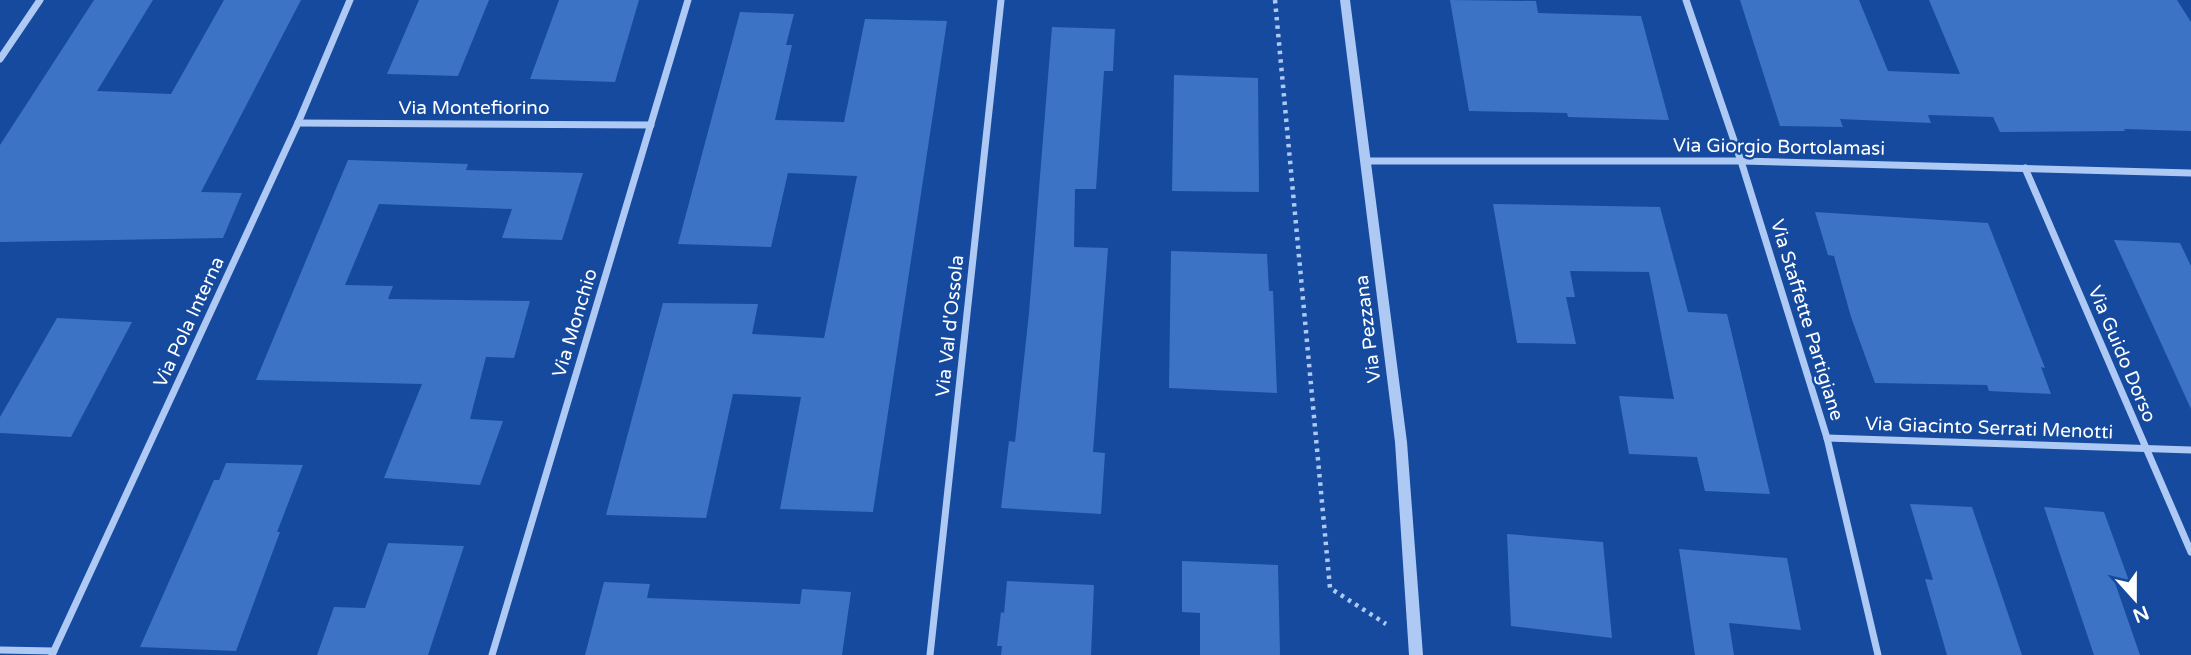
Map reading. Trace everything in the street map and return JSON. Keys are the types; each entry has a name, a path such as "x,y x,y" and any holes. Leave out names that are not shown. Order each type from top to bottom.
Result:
{"street":[{"path":"0,60 40,0"},
{"name":"Via Pola Interna","path":"53,653 298,123 350,0"},
{"name":"Via Monchio","path":"492,655 688,0"},
{"name":"Via Val d'Ossola","path":"930,655 1001,0"},
{"name":"Via Pezzana","path":"1345,0 1401,442 1416,655"},
{"name":"Via Staffette Partigiane","path":"1686,0 1741,161 1827,439 1878,655"},
{"name":"Via Montefiorino","path":"298,123 651,125"},
{"name":"Via Giorgio Bortolamasi","path":"1367,161 1741,161 2191,173"},
{"name":"Via Guido Dorso","path":"2025,168 2191,552"},
{"name":"Via Giacinto Serrati Menotti","path":"1827,439 2191,450"},
{"path":"0,650 53,653"}],"path":[{"path":"1275,0 1330,588 1388,626 1389,636"}],"building":[{"path":"94,0 153,0 97,91 171,94 224,0 301,0 201,192 242,193 223,238 0,242 0,145"},
{"path":"419,0 489,0 458,76 387,74"},
{"path":"559,0 639,0 615,82 530,79"},
{"path":"1450,0 1536,1 1538,13 1641,16 1669,120 1568,117 1567,113 1469,111"},
{"path":"1740,0 1859,0 1888,71 1960,74 1929,0 2177,0 2191,22 2191,131 2124,129 2125,131 2000,132 1993,117 1928,115 1931,123 1840,119 1843,127 1780,126"},
{"path":"740,12 794,14 786,45 792,45 775,120 844,122 865,19 947,21 873,512 780,509 801,397 733,394 706,518 606,515 663,303 758,304 752,334 824,338 857,176 788,173 771,247 678,244"},
{"path":"1052,27 1115,29 1113,71 1104,71 1096,189 1075,189 1074,247 1108,248 1093,452 1105,453 1101,514 1001,508 1009,441 1015,442 1029,313"},
{"path":"1174,75 1258,78 1259,192 1172,191"},
{"path":"348,160 468,164 466,170 583,173 562,240 502,238 512,209 379,204 345,285 393,286 388,299 530,301 514,358 486,357 470,419 503,421 480,485 384,478 422,384 256,380"},
{"path":"1493,204 1660,207 1688,312 1727,314 1770,494 1705,491 1697,457 1629,454 1619,396 1674,399 1649,272 1570,271 1575,297 1566,297 1576,344 1517,343"},
{"path":"1815,212 1988,223 2045,368 2041,367 2051,394 1989,391 1987,385 1875,383 1851,317 1834,256 1828,255"},
{"path":"2114,240 2180,243 2191,266 2191,409"},
{"path":"1171,251 1267,254 1269,291 1273,291 1277,393 1169,388"},
{"path":"57,318 132,322 71,437 0,433 0,417"},
{"path":"226,463 303,465 236,651 140,647 214,480 219,480"},
{"path":"1910,504 1972,507 2022,655 1947,655 1925,579 1933,580"},
{"path":"2044,507 2104,512 2129,581 2114,580 2140,655 2094,655"},
{"path":"1507,534 1603,542 1612,638 1511,626"},
{"path":"388,543 464,546 428,655 317,655 334,607 365,608"},
{"path":"1679,549 1787,558 1801,630 1729,623 1734,655 1695,655"},
{"path":"1182,561 1278,565 1280,655 1200,655 1200,613 1182,612"},
{"path":"1007,581 1094,585 1091,655 1001,655 1002,646 997,646"},
{"path":"604,582 650,584 647,598 800,604 802,589 851,592 842,655 585,655"}]}
